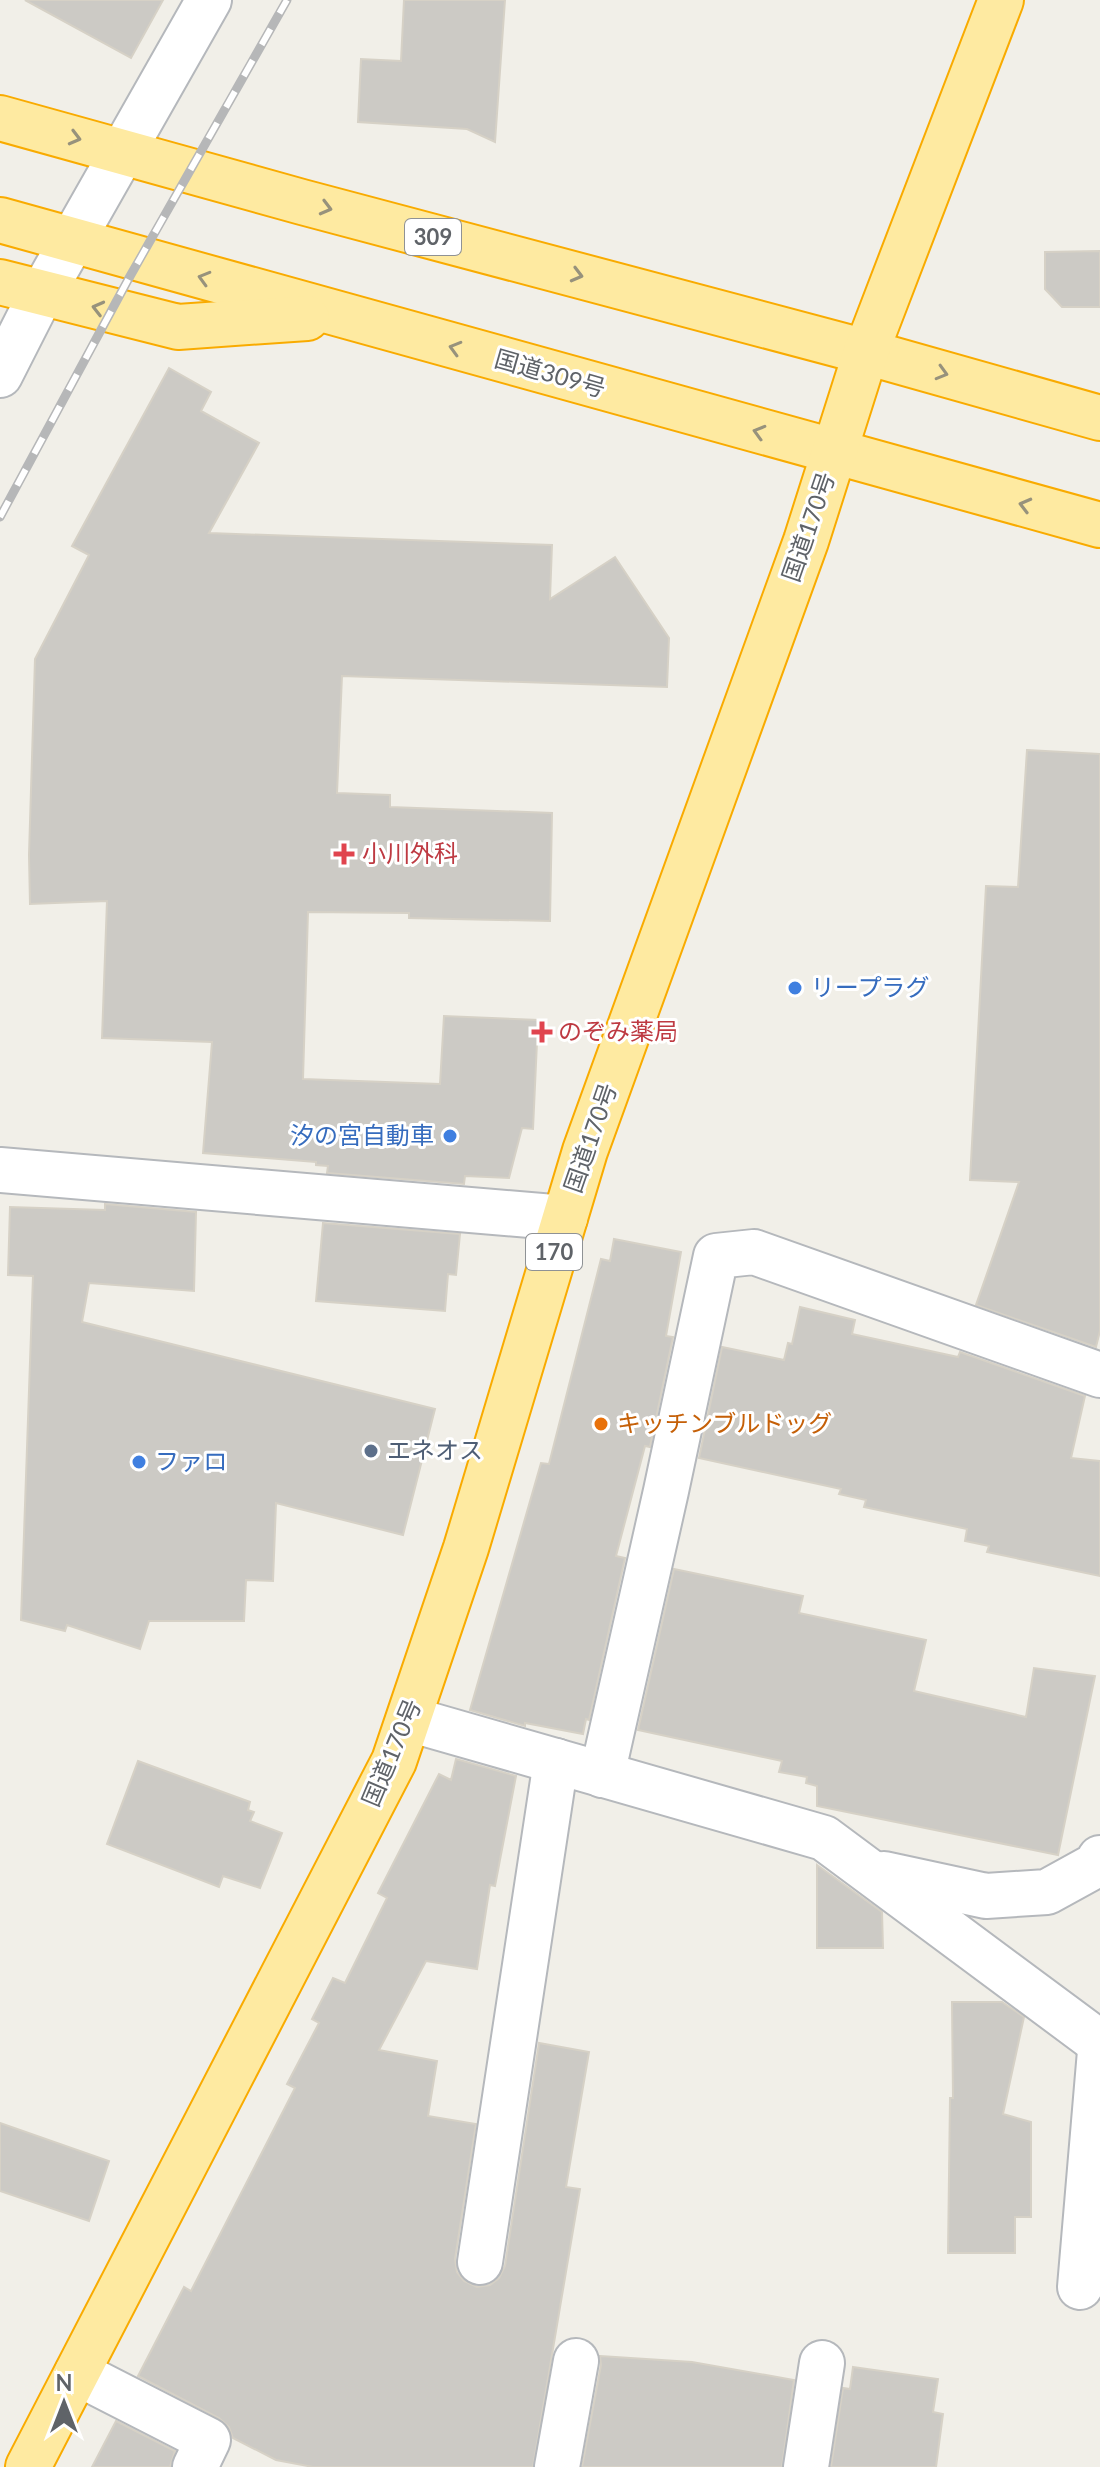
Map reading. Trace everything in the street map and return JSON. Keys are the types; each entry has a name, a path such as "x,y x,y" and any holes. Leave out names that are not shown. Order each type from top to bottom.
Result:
{"highway":[{"name":"国道170号","path":"28,2467 394,1761 466,1548 585,1151 806,541 866,352 1001,0"},
{"name":"309","path":"0,118 1100,418"},
{"name":"国道309号","path":"0,220 1100,525"},
{"path":"0,282 178,327 342,316"}],"street":[{"path":"0,375 42,294 209,0"},
{"path":"0,1170 565,1218"},
{"path":"602,1775 716,1256 754,1252 1100,1375"},
{"path":"409,1719 824,1838 1100,2043"},
{"path":"480,2262 556,1761"},
{"path":"869,1871 986,1896 1047,1892 1096,1865 1100,1858"},
{"path":"1080,2287 1100,2051"},
{"path":"557,2467 576,2361"},
{"path":"806,2467 822,2363"},
{"path":"77,2373 208,2440 195,2467"}],"building":[{"path":"25,0 163,0 131,58"},
{"path":"404,0 505,0 495,142 467,129 358,122 361,59 401,61"},
{"path":"1100,251 1100,307 1062,307 1045,289 1045,252"},
{"path":"169,368 211,392 201,411 259,443 209,533 552,545 550,599 615,557 669,638 667,687 342,676 337,793 390,795 390,807 552,813 550,921 409,918 409,913 308,912 303,1079 440,1084 444,1016 538,1020 533,1129 522,1128 509,1178 465,1176 464,1184 327,1173 328,1166 316,1165 316,1162 203,1153 212,1042 102,1038 107,901 30,904 35,659 89,555 72,546"},
{"path":"1027,750 1100,754 1100,1331 1096,1347 976,1305 1019,1182 970,1180 986,886 1018,887"},
{"path":"105,1204 196,1212 194,1291 89,1283 82,1322 435,1409 403,1535 276,1503 273,1581 246,1580 244,1621 149,1621 140,1649 67,1625 65,1631 21,1620 33,1276 8,1275 10,1207 105,1210"},
{"path":"323,1223 460,1234 456,1275 448,1274 445,1311 316,1301"},
{"path":"614,1239 681,1252 666,1336 673,1337 650,1447 645,1446 616,1556 625,1558 589,1720 586,1719 583,1734 525,1723 525,1726 470,1710 541,1463 549,1464 601,1259 610,1261"},
{"path":"800,1307 855,1320 852,1334 958,1357 960,1352 1085,1396 1071,1458 1100,1461 1100,1576 987,1552 989,1546 965,1541 967,1529 864,1507 866,1500 839,1494 841,1489 699,1458 722,1347 784,1360 788,1343 792,1344"},
{"path":"674,1569 803,1596 799,1613 926,1640 914,1691 1026,1717 1034,1668 1095,1676 1058,1855 817,1806 817,1786 806,1783 807,1777 779,1772 782,1761 638,1730"},
{"path":"456,1759 516,1776 495,1886 490,1885 477,1969 426,1961 379,2050 437,2061 428,2116 476,2124 455,2259 457,2272 464,2281 477,2287 490,2285 499,2278 505,2266 539,2043 589,2052 566,2187 580,2189 533,2467 313,2467 276,2460 233,2438 229,2427 219,2418 138,2376 184,2287 191,2291 295,2088 287,2084 319,2023 312,2019 333,1978 345,1983 387,1898 378,1893 439,1774 451,1780"},
{"path":"138,1761 250,1802 248,1810 254,1812 250,1821 282,1833 260,1888 223,1876 219,1887 107,1844"},
{"path":"817,1865 882,1912 883,1948 817,1948"},
{"path":"952,2002 1002,2002 1024,2017 1003,2114 1031,2122 1031,2217 1015,2217 1015,2253 948,2253 950,2098 953,2098"},
{"path":"0,2123 109,2161 89,2221 0,2191"},
{"path":"600,2356 692,2362 794,2380 782,2467 582,2467 601,2365"},
{"path":"853,2367 938,2379 933,2412 943,2414 936,2467 831,2467 843,2388 850,2389"},
{"path":"116,2421 175,2451 170,2467 92,2467"}],"railway":[{"path":"0,517 129,278 287,0"}],"place":[{"name":"小川外科","path":"344,854"},
{"name":"リープラグ","path":"795,988"},
{"name":"のぞみ薬局","path":"542,1032"},
{"name":"汐の宮自動車","path":"450,1136"},
{"name":"キッチンブルドッグ","path":"601,1424"},
{"name":"エネオス","path":"371,1451"},
{"name":"ファロ","path":"139,1462"}]}
